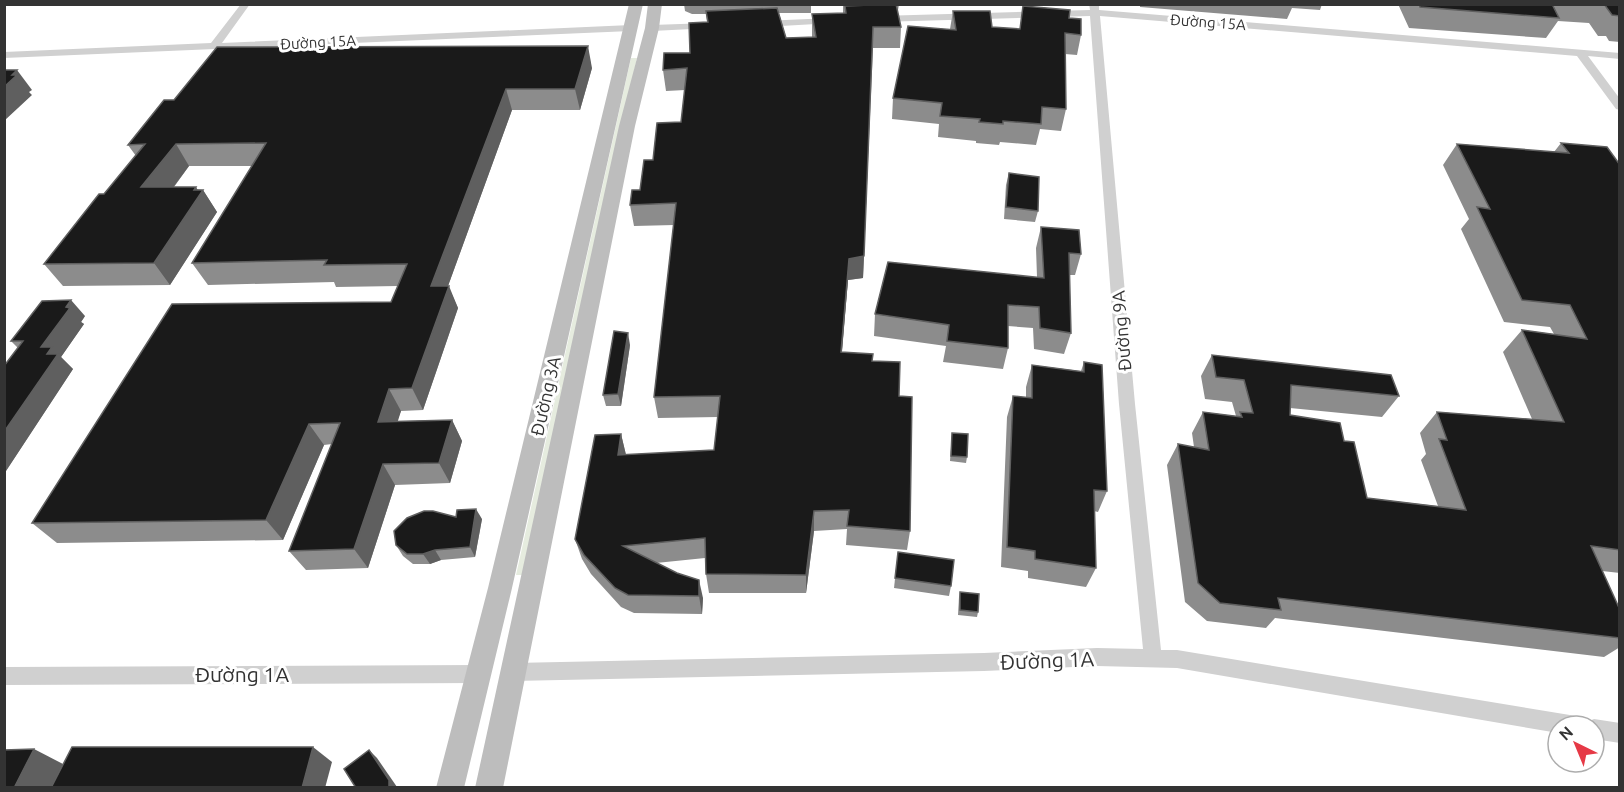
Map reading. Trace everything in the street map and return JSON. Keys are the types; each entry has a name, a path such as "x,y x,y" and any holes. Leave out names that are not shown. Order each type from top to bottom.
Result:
{"street":[{"path":"213,47 246,4"},
{"name":"Đường 3A","path":"489,788 627,126 641,28 636,4"},
{"name":"Đường 3A","path":"450,788 641,28 655,4"},
{"name":"Đường 15A","path":"872,20 1094,9 1620,56"},
{"name":"Đường 9A","path":"1094,9 1127,404 1153,658"},
{"path":"755,24 837,21"},
{"name":"Đường 15A","path":"4,55 719,26"},
{"path":"1580,53 1620,107"},
{"name":"Đường 1A","path":"513,672 984,662 1097,657 1177,659 1546,721"},
{"path":"480,674 513,672"},
{"name":"Đường 1A","path":"4,676 480,674"}],"shaded area":[{"path":"631,58 637,58 522,575 516,575"}],"building":[{"path":"896,4 901,27 873,27 864,256 849,259 841,352 873,354 872,361 900,362 899,396 912,397 910,531 847,526 849,510 814,511 806,575 706,574 705,538 623,546 677,573 699,580 699,596 628,595 615,588 584,555 575,539 595,435 621,434 618,455 714,450 720,396 654,397 676,203 630,205 632,190 640,190 644,160 653,160 657,123 681,122 687,68 663,70 664,53 690,53 689,23 708,22 706,11 777,8 786,38 816,37 812,14 846,13 845,6"},
{"path":"1419,4 1552,4 1559,18 1420,7"},
{"path":"1604,4 1620,4 1620,16 1612,15"},
{"path":"1023,6 1070,10 1069,18 1081,19 1081,35 1065,33 1066,109 1042,107 1041,124 1003,121 1003,124 979,122 980,119 940,116 942,103 893,98 908,26 956,30 953,11 990,11 992,27 1020,29"},
{"path":"588,46 575,89 506,89 431,286 449,286 412,388 389,389 378,422 452,420 439,463 383,464 354,549 289,551 340,423 309,424 266,520 32,523 172,304 391,302 407,264 324,265 327,260 192,263 266,143 176,144 141,187 196,187 194,190 203,190 154,263 44,264 99,194 104,194 145,144 128,145 164,100 174,100 217,47"},
{"path":"4,70 17,70 12,75 17,75 4,87"},
{"path":"1561,143 1607,147 1620,165 1620,550 1591,546 1620,610 1620,638 1278,598 1281,610 1220,603 1198,583 1178,444 1209,450 1203,412 1242,417 1240,412 1253,413 1244,380 1216,377 1212,355 1391,375 1399,396 1291,385 1290,415 1340,423 1344,441 1354,442 1367,498 1466,510 1439,439 1447,440 1437,412 1564,422 1522,330 1587,339 1570,305 1522,300 1477,207 1490,209 1457,144 1569,153"},
{"path":"1009,173 1039,177 1038,211 1006,207"},
{"path":"1041,227 1079,230 1081,254 1069,253 1071,333 1040,328 1039,307 1008,305 1008,348 947,341 949,325 875,314 888,262 1044,278"},
{"path":"71,300 66,307 70,308 41,347 52,347 47,354 58,354 4,432 4,366 23,341 11,341 42,301"},
{"path":"614,331 628,333 618,394 603,395"},
{"path":"1084,362 1102,365 1107,491 1094,490 1096,568 1035,559 1035,551 1007,547 1013,396 1032,398 1032,365 1084,372"},
{"path":"952,433 968,434 967,457 951,456"},
{"path":"476,509 470,547 407,554 396,545 394,531 407,518 424,511 456,517 457,510"},
{"path":"898,552 954,560 951,586 895,578"},
{"path":"960,592 979,594 978,612 960,610"},
{"path":"72,747 313,747 302,788 51,788"},
{"path":"34,749 14,788 4,788 4,750"},
{"path":"369,750 389,780 389,788 356,788 344,769"}]}
